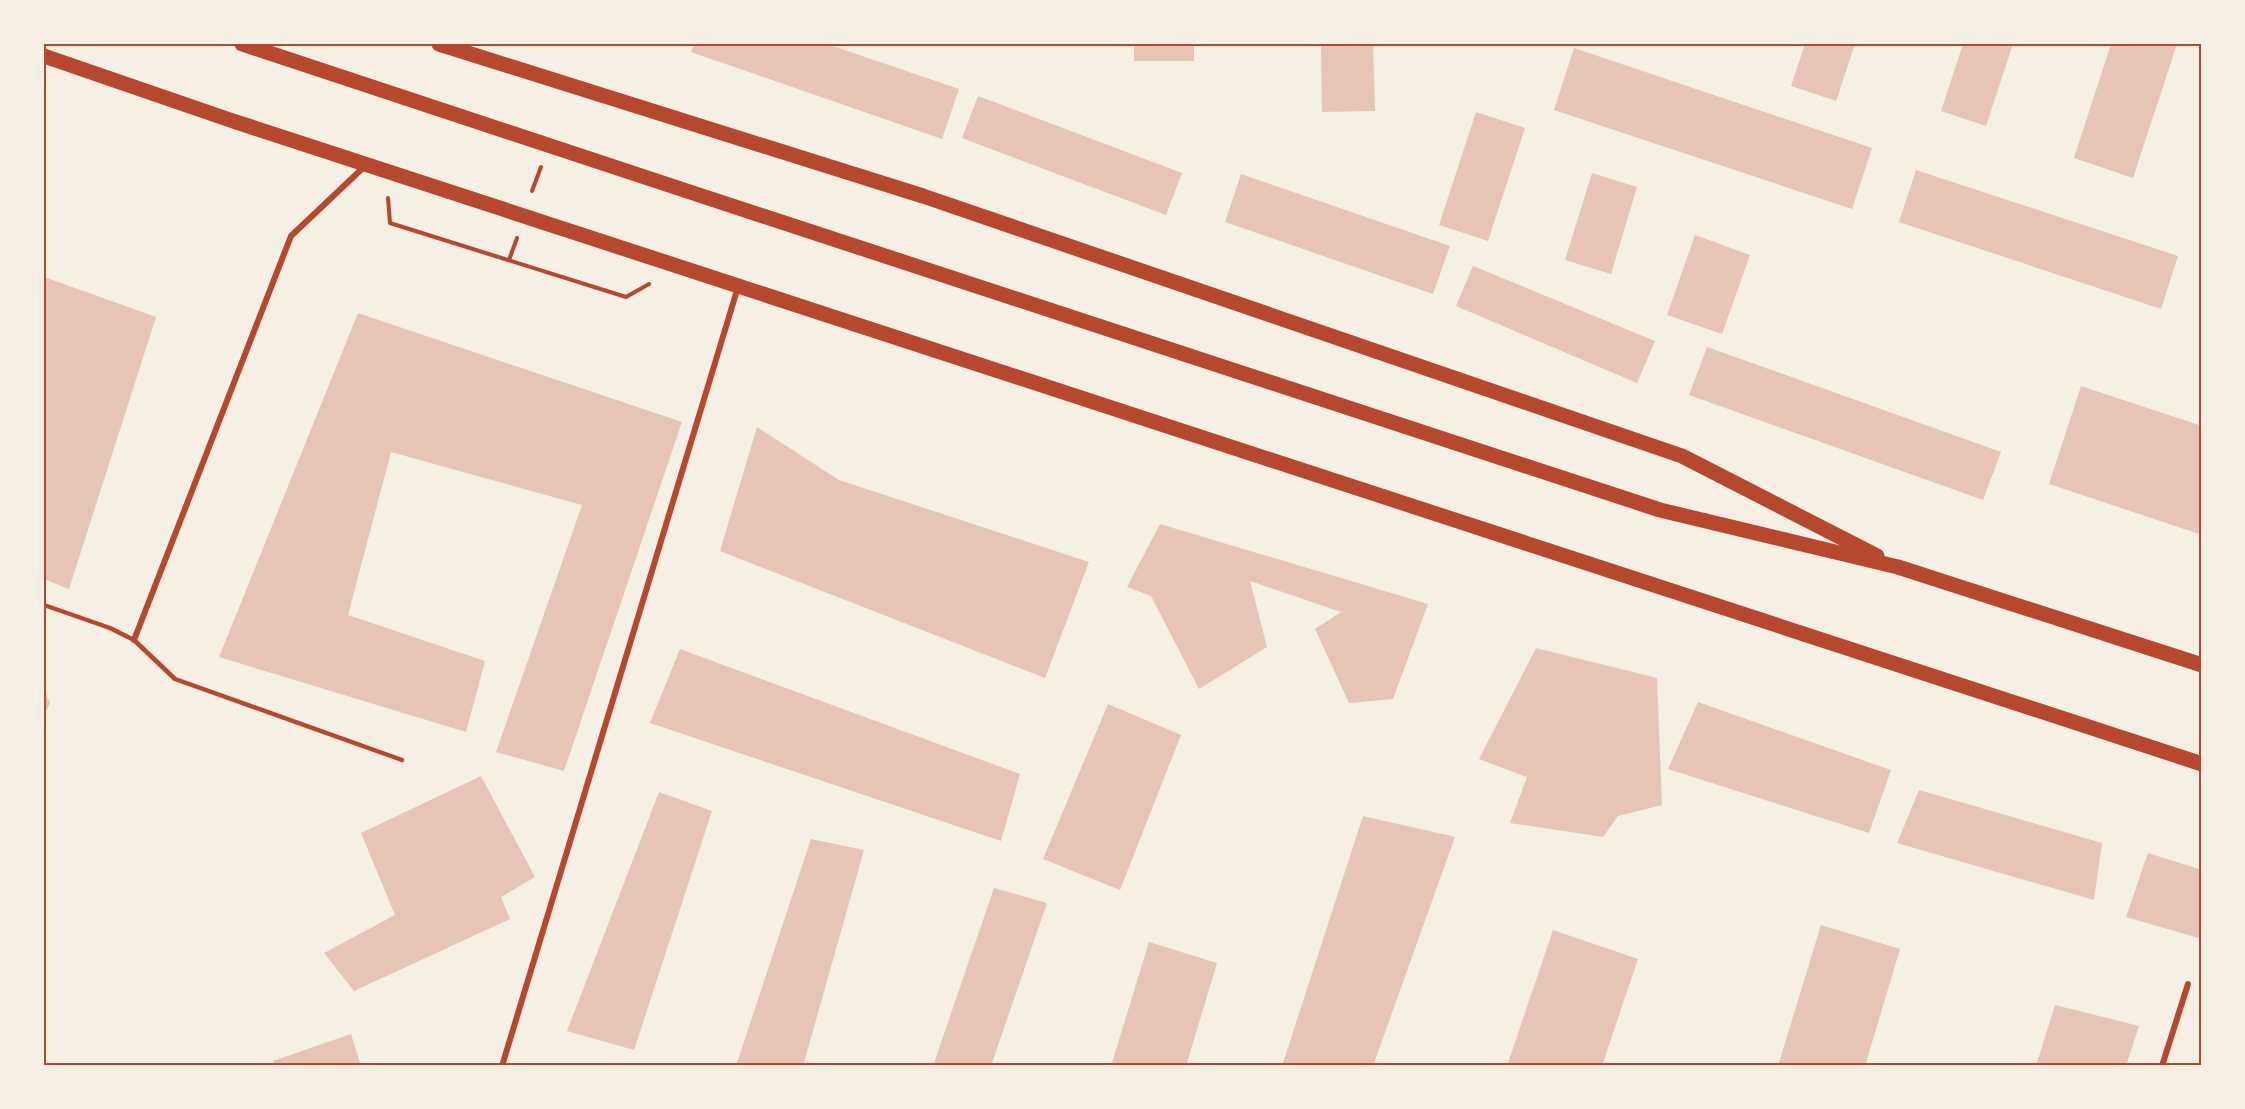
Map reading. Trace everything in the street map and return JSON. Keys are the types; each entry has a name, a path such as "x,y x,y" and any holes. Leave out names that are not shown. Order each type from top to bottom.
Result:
{"main road":[{"path":"242,44 1660,510 1898,567 2202,665"},
{"path":"439,44 923,196 1682,456 1898,567"},
{"path":"44,56 366,164 2202,764"}],"street":[{"path":"134,640 291,236 366,164"},
{"path":"502,1065 739,286"},
{"path":"2162,1065 2188,984"}],"lane":[{"path":"44,605 110,628 134,640 174,679 402,760"}],"path":[{"path":"385,170 390,223 626,297 680,267"}],"building":[{"path":"694,44 827,44 959,89 942,139 691,52"},
{"path":"1134,44 1194,44 1194,61 1134,61"},
{"path":"1321,44 1373,44 1375,111 1322,112"},
{"path":"1805,44 1855,44 1836,101 1791,86"},
{"path":"1963,44 2013,44 1986,126 1941,111"},
{"path":"2111,44 2177,44 2133,178 2074,158"},
{"path":"1574,48 1872,148 1852,209 1554,110"},
{"path":"978,96 1182,173 1166,215 962,138"},
{"path":"1476,112 1525,128 1488,241 1439,225"},
{"path":"1916,170 2178,256 2161,309 1899,222"},
{"path":"1592,173 1637,187 1611,274 1565,260"},
{"path":"1241,174 1450,246 1433,294 1225,222"},
{"path":"1695,235 1750,255 1722,334 1667,315"},
{"path":"1473,266 1655,341 1637,383 1456,306"},
{"path":"44,277 156,317 69,589 44,579"},
{"path":"358,313 682,422 564,771 496,752 582,505 391,452 348,615 485,661 466,732 219,657"},
{"path":"1707,347 2001,452 1983,500 1689,395"},
{"path":"2081,386 2202,426 2202,535 2049,484"},
{"path":"757,427 839,480 1089,562 1045,678 720,551"},
{"path":"1160,524 1428,604 1393,699 1349,703 1315,629 1341,612 1250,581 1267,647 1199,689 1151,596 1127,587"},
{"path":"1536,648 1657,678 1662,805 1618,816 1603,837 1510,823 1527,777 1479,759"},
{"path":"680,649 1020,774 1001,841 650,723"},
{"path":"44,689 50,703 44,716"},
{"path":"1698,702 1891,770 1869,833 1668,769"},
{"path":"1108,704 1181,735 1120,890 1043,859"},
{"path":"481,776 535,877 501,897 510,919 354,991 324,953 395,915 361,833"},
{"path":"1919,790 2102,843 2094,900 1897,843"},
{"path":"659,792 712,811 634,1050 567,1031"},
{"path":"1363,816 1455,837 1373,1066 1282,1066"},
{"path":"811,839 864,850 803,1066 736,1066"},
{"path":"2148,853 2202,870 2202,939 2126,917"},
{"path":"994,888 1047,903 991,1066 933,1066"},
{"path":"1821,925 1900,949 1865,1066 1778,1066"},
{"path":"1553,930 1638,959 1602,1066 1507,1066"},
{"path":"1149,942 1217,963 1186,1066 1111,1066"},
{"path":"2055,1005 2139,1026 2126,1066 2036,1066"},
{"path":"351,1034 361,1066 274,1066 273,1061"}]}
